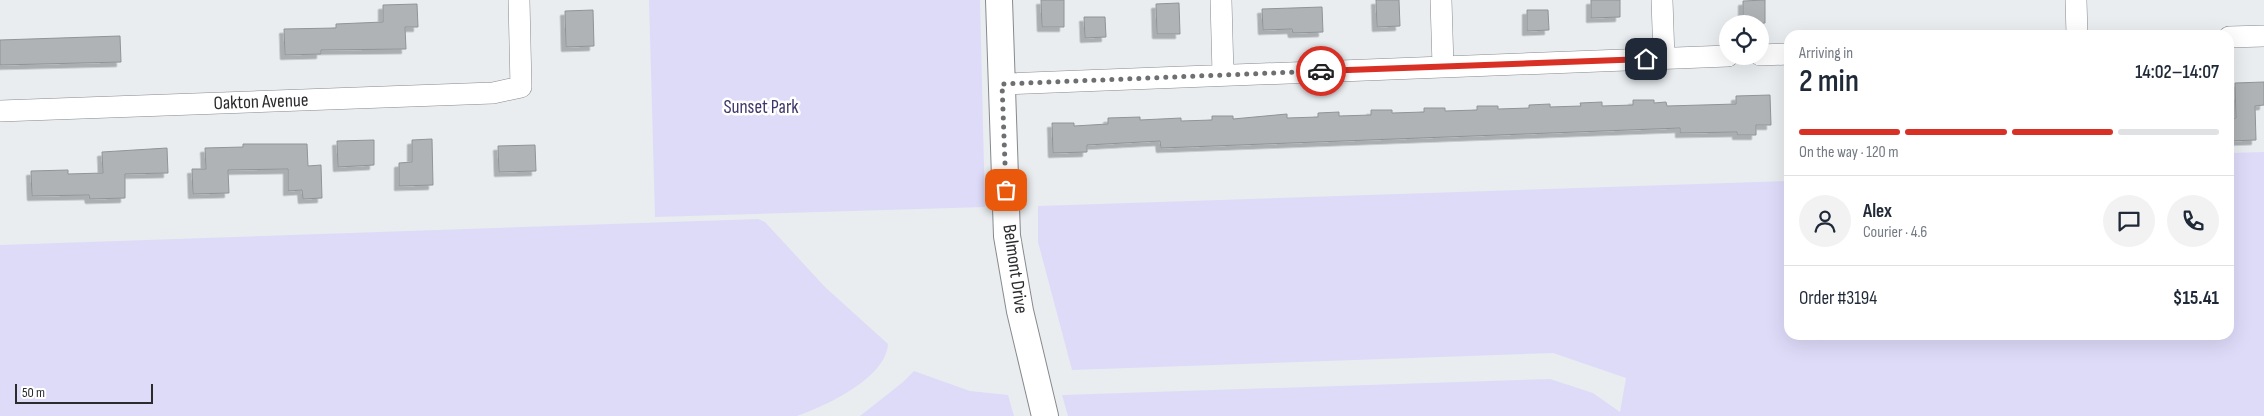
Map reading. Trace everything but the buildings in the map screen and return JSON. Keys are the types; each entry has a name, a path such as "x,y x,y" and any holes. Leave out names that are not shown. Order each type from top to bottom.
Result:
{"street":[{"name":"Oakton Avenue","path":"0,111 492,93 521,87 518,0"},
{"name":"Belmont Drive","path":"999,0 1007,236 1012,275 1045,416"},
{"path":"1221,0 1223,74"},
{"path":"1441,0 1443,66"},
{"path":"1662,0 1664,58"},
{"path":"2076,0 2077,30"},
{"path":"2234,37 2264,36"},
{"path":"1769,55 1784,54"},
{"path":"1002,84 1719,56"}],"green space":[{"name":"Sunset Park","path":"649,0 980,0 985,207 655,217"},
{"path":"2264,152 2264,416 1068,416 1062,395 1550,379 1593,393 1620,412 1626,378 1553,353 1072,370 1038,242 1038,206 1784,181 1784,340 2234,340 2234,153"},
{"path":"758,219 765,222 825,287 888,344 885,356 866,379 838,398 797,416 0,416 0,245"},
{"path":"914,371 970,391 1008,395 1014,416 860,416"}],"way so far":[{"path":"1006,190 1002,84 1321,71"}],"route":[{"path":"1321,71 1646,59"}]}
